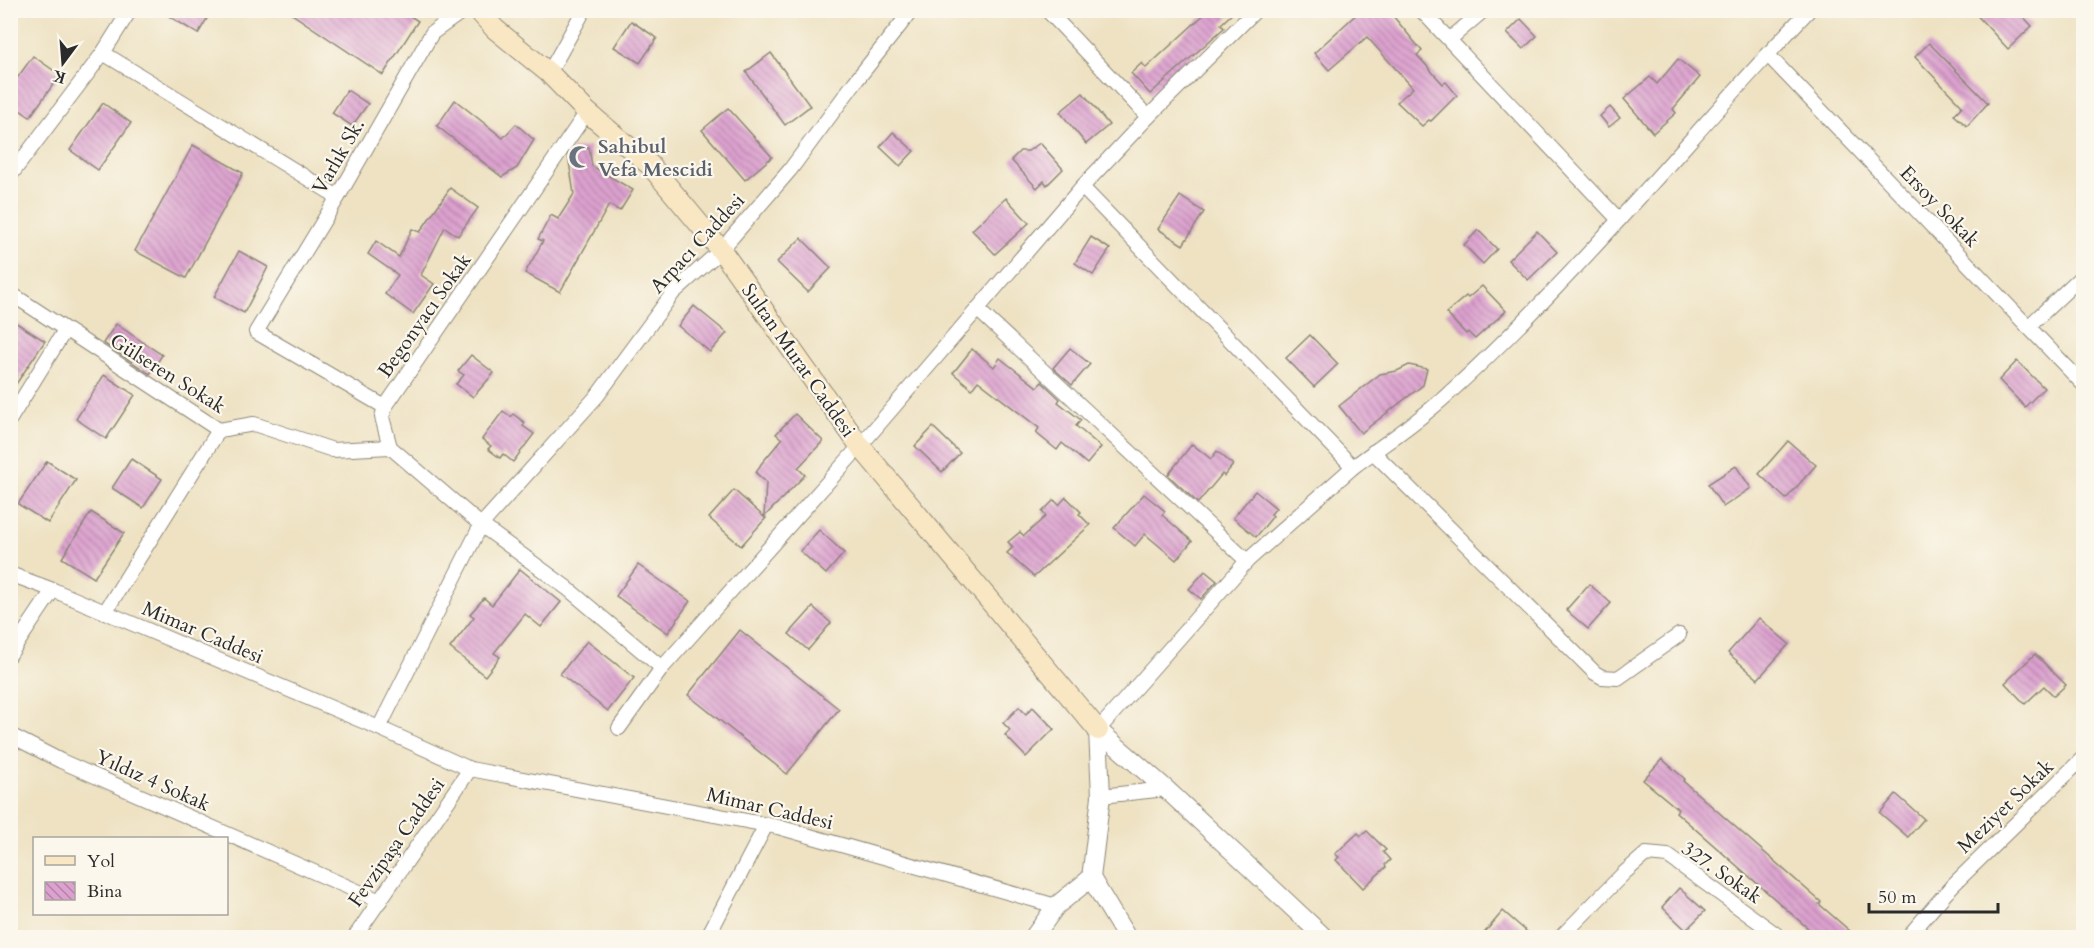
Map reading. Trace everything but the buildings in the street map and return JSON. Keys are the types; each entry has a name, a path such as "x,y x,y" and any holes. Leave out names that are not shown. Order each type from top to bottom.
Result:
{"main road":[{"name":"Sultan Murat Caddesi","path":"478,10 495,28 549,73 587,112 650,165 721,250 860,446 1098,730"}],"street":[{"path":"10,176 104,53 130,10"},
{"name":"Varlık Sk.","path":"384,407 256,332 338,197 432,33 464,10"},
{"path":"549,73 584,10"},
{"name":"Arpacı Caddesi","path":"379,728 481,525 597,396 673,293 721,250 790,170 912,10"},
{"path":"1047,10 1148,117"},
{"path":"619,728 662,668 860,446 1082,187 1148,117 1256,10"},
{"path":"1421,10 1619,220"},
{"path":"1450,39 1484,10"},
{"path":"1127,938 1091,878 1101,796 1098,730 1247,561 1353,467 1445,397 1518,327 1619,220 1809,10"},
{"path":"104,53 338,197"},
{"name":"Ersoy Sokak","path":"1767,54 2084,385"},
{"name":"Begonyacı Sokak","path":"390,447 382,417 384,407 587,112"},
{"path":"1082,187 1353,467"},
{"path":"2028,327 2084,274"},
{"name":"Gülseren Sokak","path":"10,293 219,430 254,424 333,450 390,447"},
{"path":"977,309 1247,561"},
{"path":"10,419 65,330"},
{"path":"105,612 219,430"},
{"path":"390,447 481,525 567,588 662,668"},
{"path":"1373,452 1595,673 1602,677 1618,678 1679,635"},
{"name":"Mimar Caddesi","path":"10,574 379,728 470,770 766,825 1056,906"},
{"path":"10,654 53,590"},
{"path":"1098,730 1166,789 1325,938"},
{"name":"Yıldız 4 Sokak","path":"10,735 61,761 380,901"},
{"name":"Meziyet Sokak","path":"1907,938 1952,886 2084,757"},
{"name":"Fevzipaşa Caddesi","path":"354,938 470,770"},
{"path":"1101,796 1166,789"},
{"path":"707,938 766,825"},
{"name":"327. Sokak","path":"1560,938 1646,854 1668,856 1781,938"},
{"path":"1033,938 1056,906 1091,878"}],"place":[{"name":"Sahibul Vefa Mescidi","path":"580,157"}]}
